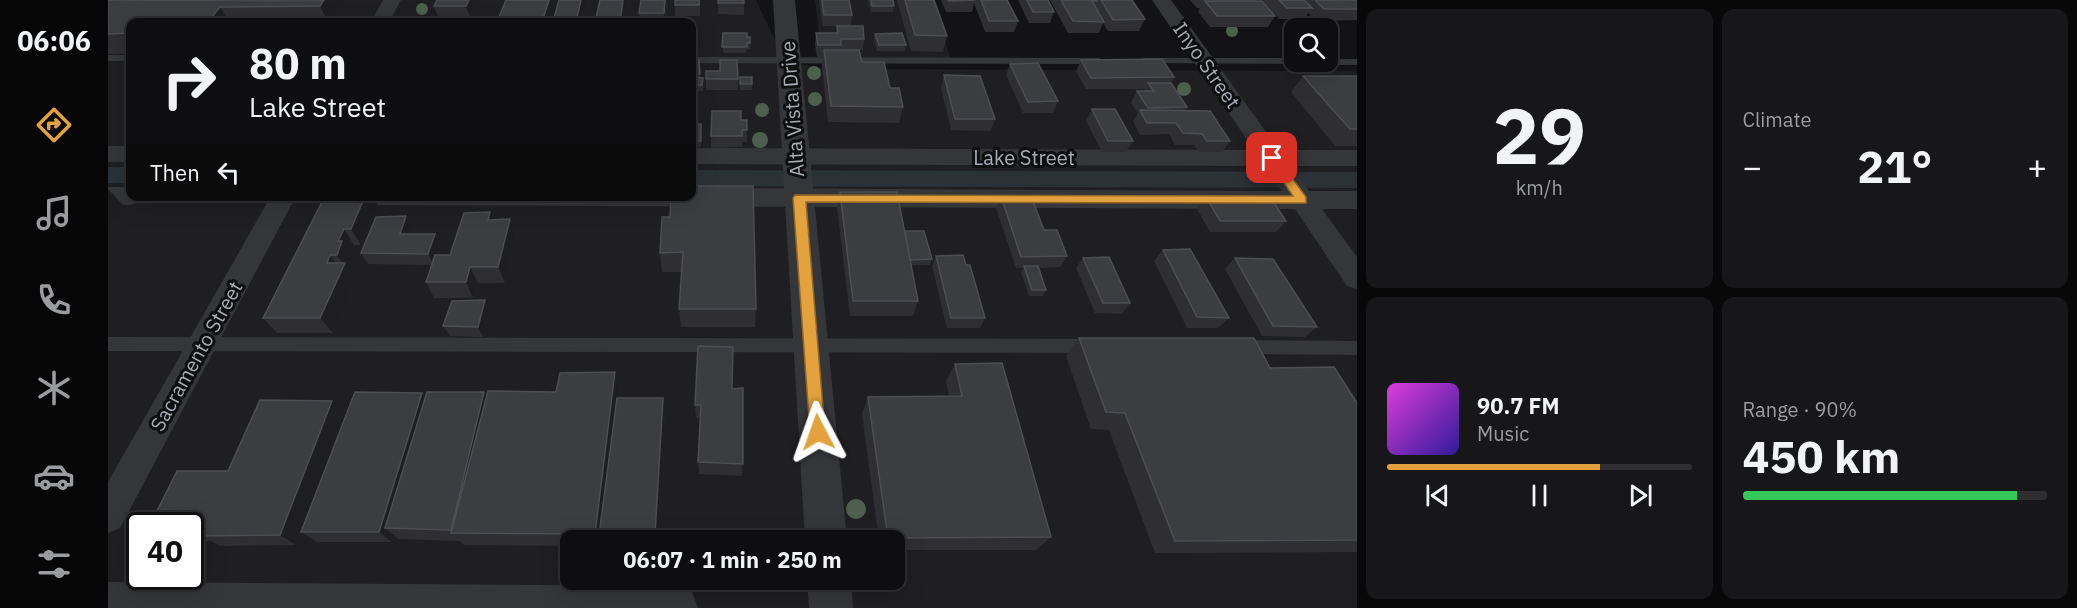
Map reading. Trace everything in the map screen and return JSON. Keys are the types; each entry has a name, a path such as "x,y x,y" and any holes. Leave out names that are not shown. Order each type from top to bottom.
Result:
{"street":[{"path":"382,18 392,0"},
{"name":"Alta Vista Drive","path":"784,0 825,530"},
{"name":"Inyo Street","path":"1161,0 1357,278"},
{"path":"108,154 126,154"},
{"name":"Lake Street","path":"696,156 1357,158"},
{"path":"108,196 126,196"},
{"path":"696,198 1357,200"},
{"name":"Sacramento Street","path":"108,516 281,201"},
{"path":"830,590 831,608"},
{"path":"108,604 676,608"}],"lane":[{"path":"108,58 126,58"},
{"path":"696,60 1109,61"},
{"path":"1133,61 1284,62"},
{"path":"1338,62 1357,62"},
{"path":"108,344 1108,346"},
{"path":"1226,347 1357,348"}],"shaded area":[{"path":"108,0 756,0 785,61 824,69 1357,71 1357,608 108,608"},
{"path":"815,0 932,0 951,60 822,59"}],"building":[{"path":"108,0 324,0 320,6 220,7 211,18 126,18 126,33 108,34"},
{"path":"437,0 469,0 466,6 434,6"},
{"path":"506,0 549,0 543,18 499,18"},
{"path":"559,0 581,0 577,18 554,18"},
{"path":"600,0 623,0 621,18 596,18"},
{"path":"641,0 665,0 664,13 639,13"},
{"path":"675,0 699,0 699,5 675,5"},
{"path":"718,0 744,0 744,3 718,3"},
{"path":"822,0 849,0 852,15 824,15"},
{"path":"871,0 893,0 894,6 872,6"},
{"path":"905,0 934,0 947,36 915,35"},
{"path":"981,0 1007,0 1018,21 989,21"},
{"path":"1027,0 1048,0 1054,12 1033,12"},
{"path":"1061,0 1096,0 1092,1 1104,22 1073,21"},
{"path":"1101,0 1132,0 1145,19 1113,20"},
{"path":"1279,0 1304,0 1312,8 1287,8"},
{"path":"1315,0 1357,0 1357,9 1324,9"},
{"path":"1205,1 1262,1 1275,16 1217,16"},
{"path":"837,26 863,26 864,39 841,39 841,45 818,45 816,33 838,33"},
{"path":"723,33 747,33 750,43 747,43 747,47 722,47"},
{"path":"902,33 906,45 879,45 875,34"},
{"path":"824,50 859,50 862,62 884,62 890,88 899,88 903,107 831,106"},
{"path":"1162,59 1174,77 1091,78 1081,60"},
{"path":"696,60 699,60 700,74 696,74"},
{"path":"720,60 737,60 738,79 706,79 706,71 720,71"},
{"path":"1038,63 1058,101 1028,102 1010,64"},
{"path":"944,75 980,76 995,119 955,119"},
{"path":"1303,76 1357,76 1357,129 1350,129"},
{"path":"696,77 703,78 702,85 696,85"},
{"path":"740,77 752,77 752,84 740,84"},
{"path":"1148,83 1171,83 1187,107 1148,108 1137,91 1154,91"},
{"path":"1092,109 1115,109 1133,141 1108,141"},
{"path":"1140,110 1210,111 1230,141 1207,141 1202,134 1183,133 1176,123 1147,123"},
{"path":"712,111 741,111 741,120 747,120 747,130 742,130 742,136 711,136"},
{"path":"696,124 701,124 701,141 696,141"},
{"path":"696,186 753,186 756,309 679,309 683,252 660,253 662,217 670,217 671,201 696,201"},
{"path":"840,192 897,192 918,301 853,301"},
{"path":"1001,196 1031,196 1044,230 1057,230 1067,256 1021,257"},
{"path":"1206,197 1270,197 1286,221 1220,221"},
{"path":"322,201 363,201 351,229 344,229 338,241 342,241 337,255 330,255 327,263 345,263 320,318 263,318"},
{"path":"490,212 488,220 510,219 498,267 470,267 466,282 426,282 435,255 450,255 464,213"},
{"path":"406,216 400,234 435,234 428,254 361,253 376,217"},
{"path":"905,231 924,231 932,259 910,260"},
{"path":"1190,249 1229,318 1197,317 1163,250"},
{"path":"963,255 966,265 970,265 985,318 951,318 936,256"},
{"path":"1109,257 1130,303 1103,303 1083,258"},
{"path":"1235,258 1273,259 1317,327 1273,326"},
{"path":"1024,266 1038,266 1046,290 1032,290"},
{"path":"485,300 478,327 443,326 452,301"},
{"path":"1079,338 1254,338 1270,368 1334,367 1357,403 1357,540 1175,541 1125,413 1106,412"},
{"path":"698,346 733,347 732,389 743,388 743,464 698,462 701,405 695,405"},
{"path":"1002,363 1051,537 905,538 905,530 887,530 868,397 962,396 955,364"},
{"path":"615,372 595,530 560,530 560,534 451,533 488,391 556,392 560,373"},
{"path":"355,392 422,393 379,532 301,532"},
{"path":"427,392 484,392 451,530 385,528"},
{"path":"617,398 663,398 655,530 600,530"},
{"path":"260,400 332,401 280,535 204,536 204,512 156,512 177,471 228,471"}],"waterway":[{"path":"108,175 126,175"},
{"path":"696,178 1357,180"}],"route":[{"path":"818,432 799,198 1302,200 1272,158"}]}
